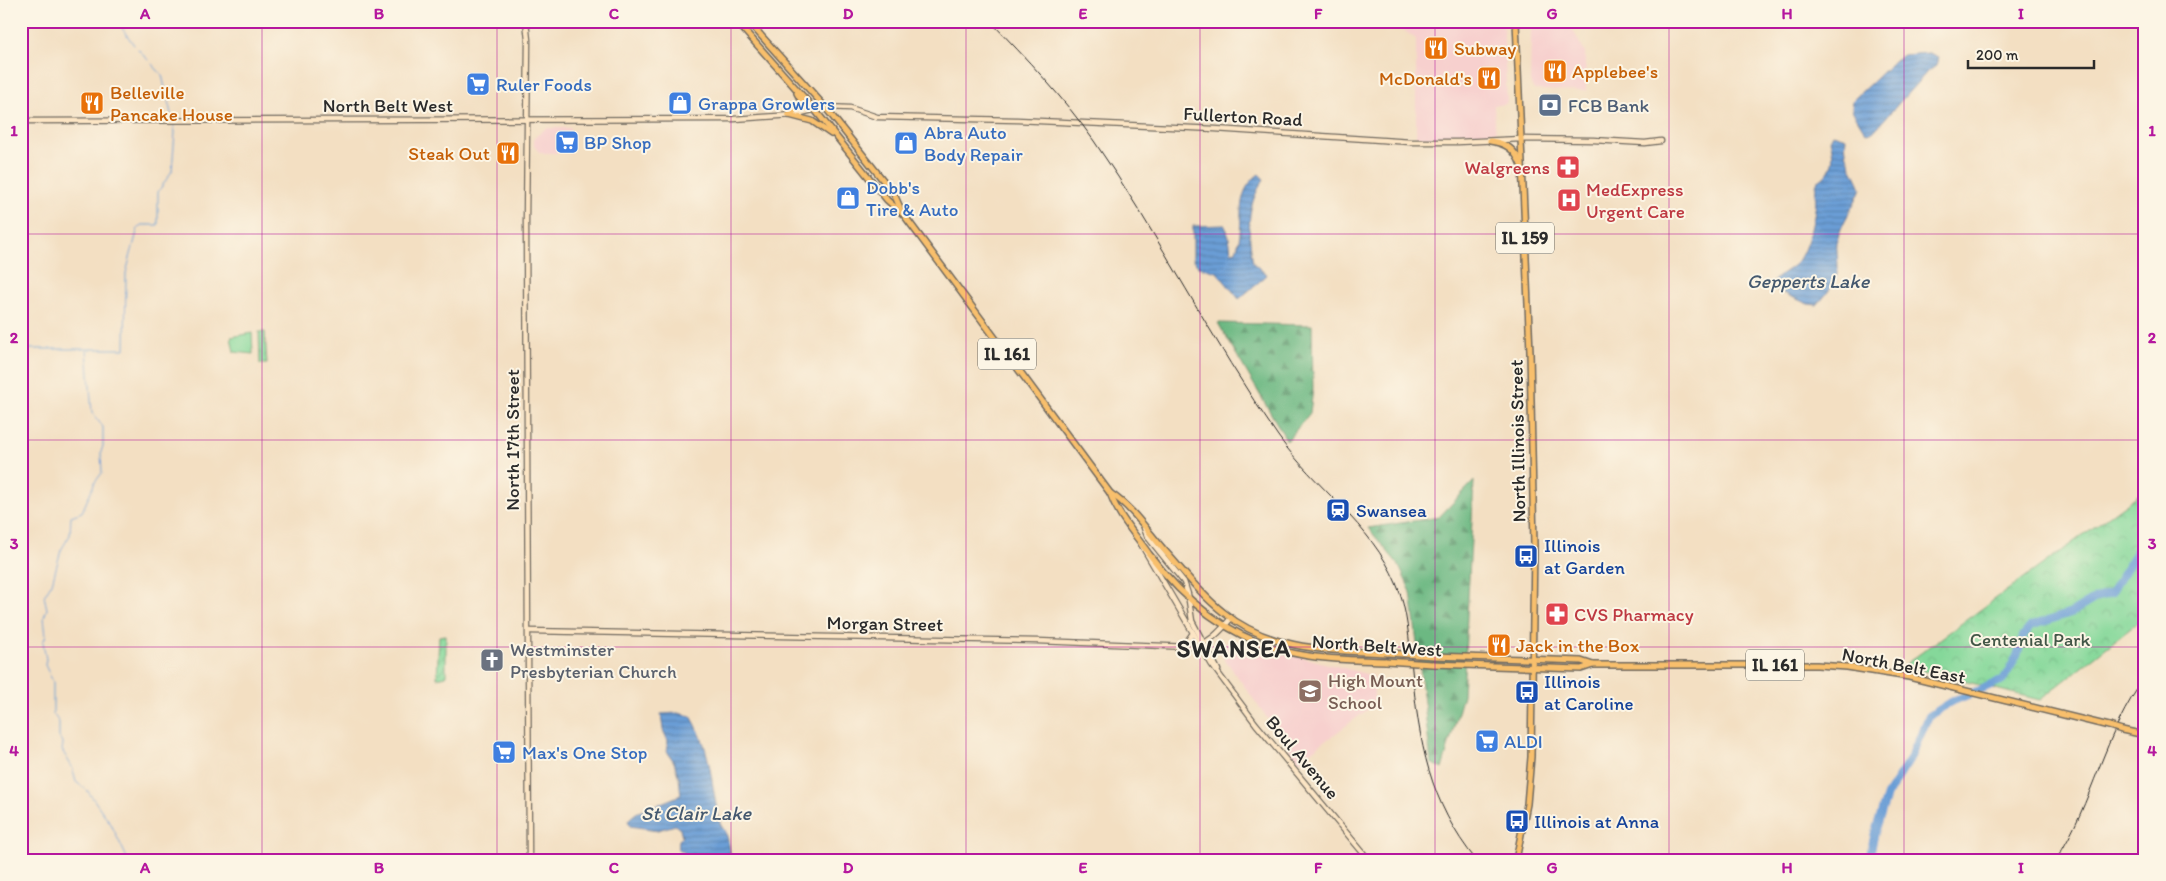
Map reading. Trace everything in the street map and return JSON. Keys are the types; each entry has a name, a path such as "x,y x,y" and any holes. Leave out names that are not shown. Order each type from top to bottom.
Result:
{"main road":[{"name":"IL 161","path":"736,21 815,110"},
{"name":"IL 161","path":"748,21 825,107"},
{"name":"North Illinois Street","path":"1516,21 1533,450 1532,732 1529,786 1516,860"},
{"path":"789,116 801,106 802,102 793,86"},
{"name":"North Belt West","path":"825,107 894,194 904,215 1110,493 1116,509 1140,542 1189,600 1224,626 1262,645 1294,654 1323,658 1532,668"},
{"name":"North Belt West","path":"815,110 887,200 904,215"},
{"path":"789,116 812,121 837,138"},
{"path":"1490,141 1498,142 1510,148 1518,158 1522,168"},
{"name":"North Belt West","path":"1110,493 1125,503 1144,528 1210,600 1230,618 1255,633 1290,645 1327,650 1532,660"},
{"name":"North Belt East","path":"1532,660 1581,661 1593,665"},
{"name":"North Belt East","path":"1532,668 1581,668 1593,665 1828,666 1885,672 2145,736"}],"street":[{"name":"North 17th Street","path":"526,21 528,40 529,860"},
{"name":"North Belt West","path":"21,120 734,119 789,116 825,107"},
{"name":"Fullerton Road","path":"825,107 850,108 877,117 1017,120 1215,129 1411,142 1521,139 1645,143 1661,141"},
{"name":"Boul Avenue","path":"1144,528 1147,536 1184,582 1192,620 1202,644 1218,671 1256,724 1369,860"},
{"name":"Boul Avenue","path":"1140,542 1142,549 1193,633 1202,644"},
{"path":"1202,644 1224,626 1230,618"},
{"name":"Morgan Street","path":"529,632 1038,641 1183,647 1202,644"},
{"path":"1183,647 1193,633"}],"shaded area":[{"path":"1391,21 1503,21 1507,102 1504,105 1494,105 1496,137 1416,138 1416,39"},
{"path":"1560,24 1570,27 1585,53 1586,91 1534,90 1530,82 1531,31 1534,25"},
{"path":"546,128 570,128 571,153 540,153 534,146 534,138"},
{"name":"High Mount School","path":"1241,641 1374,676 1374,705 1298,761 1214,644"}],"green space":[{"path":"1218,323 1312,325 1313,389 1310,413 1287,441"},
{"path":"259,332 265,332 267,364 260,364"},
{"path":"252,333 253,354 234,352 231,337"},
{"path":"1474,481 1463,695 1442,769 1431,763 1411,592 1398,564 1368,528 1439,517"},
{"name":"Centenial Park","path":"2145,490 2145,617 2040,700 1903,666"},
{"path":"446,635 446,676 437,678 439,636"}],"water":[{"path":"1929,53 1938,57 1936,66 1926,73 1873,132 1866,133 1852,110 1853,100 1895,60 1903,55"},
{"name":"Gepperts Lake","path":"1833,134 1846,138 1846,151 1861,188 1837,241 1838,268 1836,278 1817,305 1808,304 1774,289 1772,284 1798,261 1804,250 1816,206 1817,182 1827,174 1832,164 1830,140"},
{"path":"1259,174 1264,179 1251,210 1249,230 1253,263 1267,275 1239,299 1217,272 1199,267 1193,259 1193,226 1225,225 1231,252 1236,251 1239,240 1242,200 1250,182"},
{"name":"St Clair Lake","path":"678,713 691,716 703,743 720,823 726,833 730,860 687,860 684,852 678,849 679,840 682,837 680,829 675,825 658,830 630,826 628,820 636,813 681,795 679,778 674,762 667,751 668,741 663,730 661,714"}],"waterway":[{"path":"117,21 134,45"},
{"path":"138,49 148,60"},
{"path":"152,64 162,75 172,118"},
{"path":"128,860 111,824 87,790 76,782 72,767 62,750 63,744 59,737 59,722 53,714 53,682 45,665 46,659 43,642 46,636 44,617 47,609 44,596 52,583 61,550 70,535 71,516 82,512 95,482 102,473 103,427 92,413 87,349 125,349 126,273 138,228 141,225 158,225 158,192 172,171 175,132 173,122"},
{"path":"21,344 27,349 86,349"},
{"path":"1869,860 1875,832 1887,795 1909,761 1929,716 1951,702 2003,680 2017,656 2023,636 2031,626 2071,613 2096,598 2111,593 2133,558 2137,548 2145,543"}],"tram line":[{"path":"990,21 1044,79 1094,141 1141,214 1231,364 1278,436 1292,455 1358,524 1386,562 1400,593 1406,615 1418,722 1429,770 1447,816 1476,860"}],"railway":[{"path":"2056,860 2080,815 2119,721 2145,678"}],"place":[{"name":"Subway","path":"1436,48"},
{"name":"Applebee's","path":"1555,71"},
{"name":"McDonald's","path":"1489,78"},
{"name":"Ruler Foods","path":"478,84"},
{"name":"Belleville Pancake House","path":"92,103"},
{"name":"Grappa Growlers","path":"680,103"},
{"name":"FCB Bank","path":"1550,105"},
{"name":"BP Shop","path":"567,142"},
{"name":"Abra Auto Body Repair","path":"906,143"},
{"name":"Steak Out","path":"508,153"},
{"name":"Walgreens","path":"1568,167"},
{"name":"Dobb's Tire & Auto","path":"848,198"},
{"name":"MedExpress Urgent Care","path":"1569,200"},
{"name":"Swansea","path":"1338,510"},
{"name":"Illinois at Garden","path":"1526,556"},
{"name":"CVS Pharmacy","path":"1557,614"},
{"name":"Jack in the Box","path":"1499,645"},
{"name":"Westminster Presbyterian Church","path":"492,660"},
{"name":"High Mount School","path":"1310,691"},
{"name":"Illinois at Caroline","path":"1527,692"},
{"name":"ALDI","path":"1487,741"},
{"name":"Max's One Stop","path":"504,752"},
{"name":"Illinois at Anna","path":"1517,821"}],"district":[{"name":"SWANSEA","path":"1234,649"}]}
